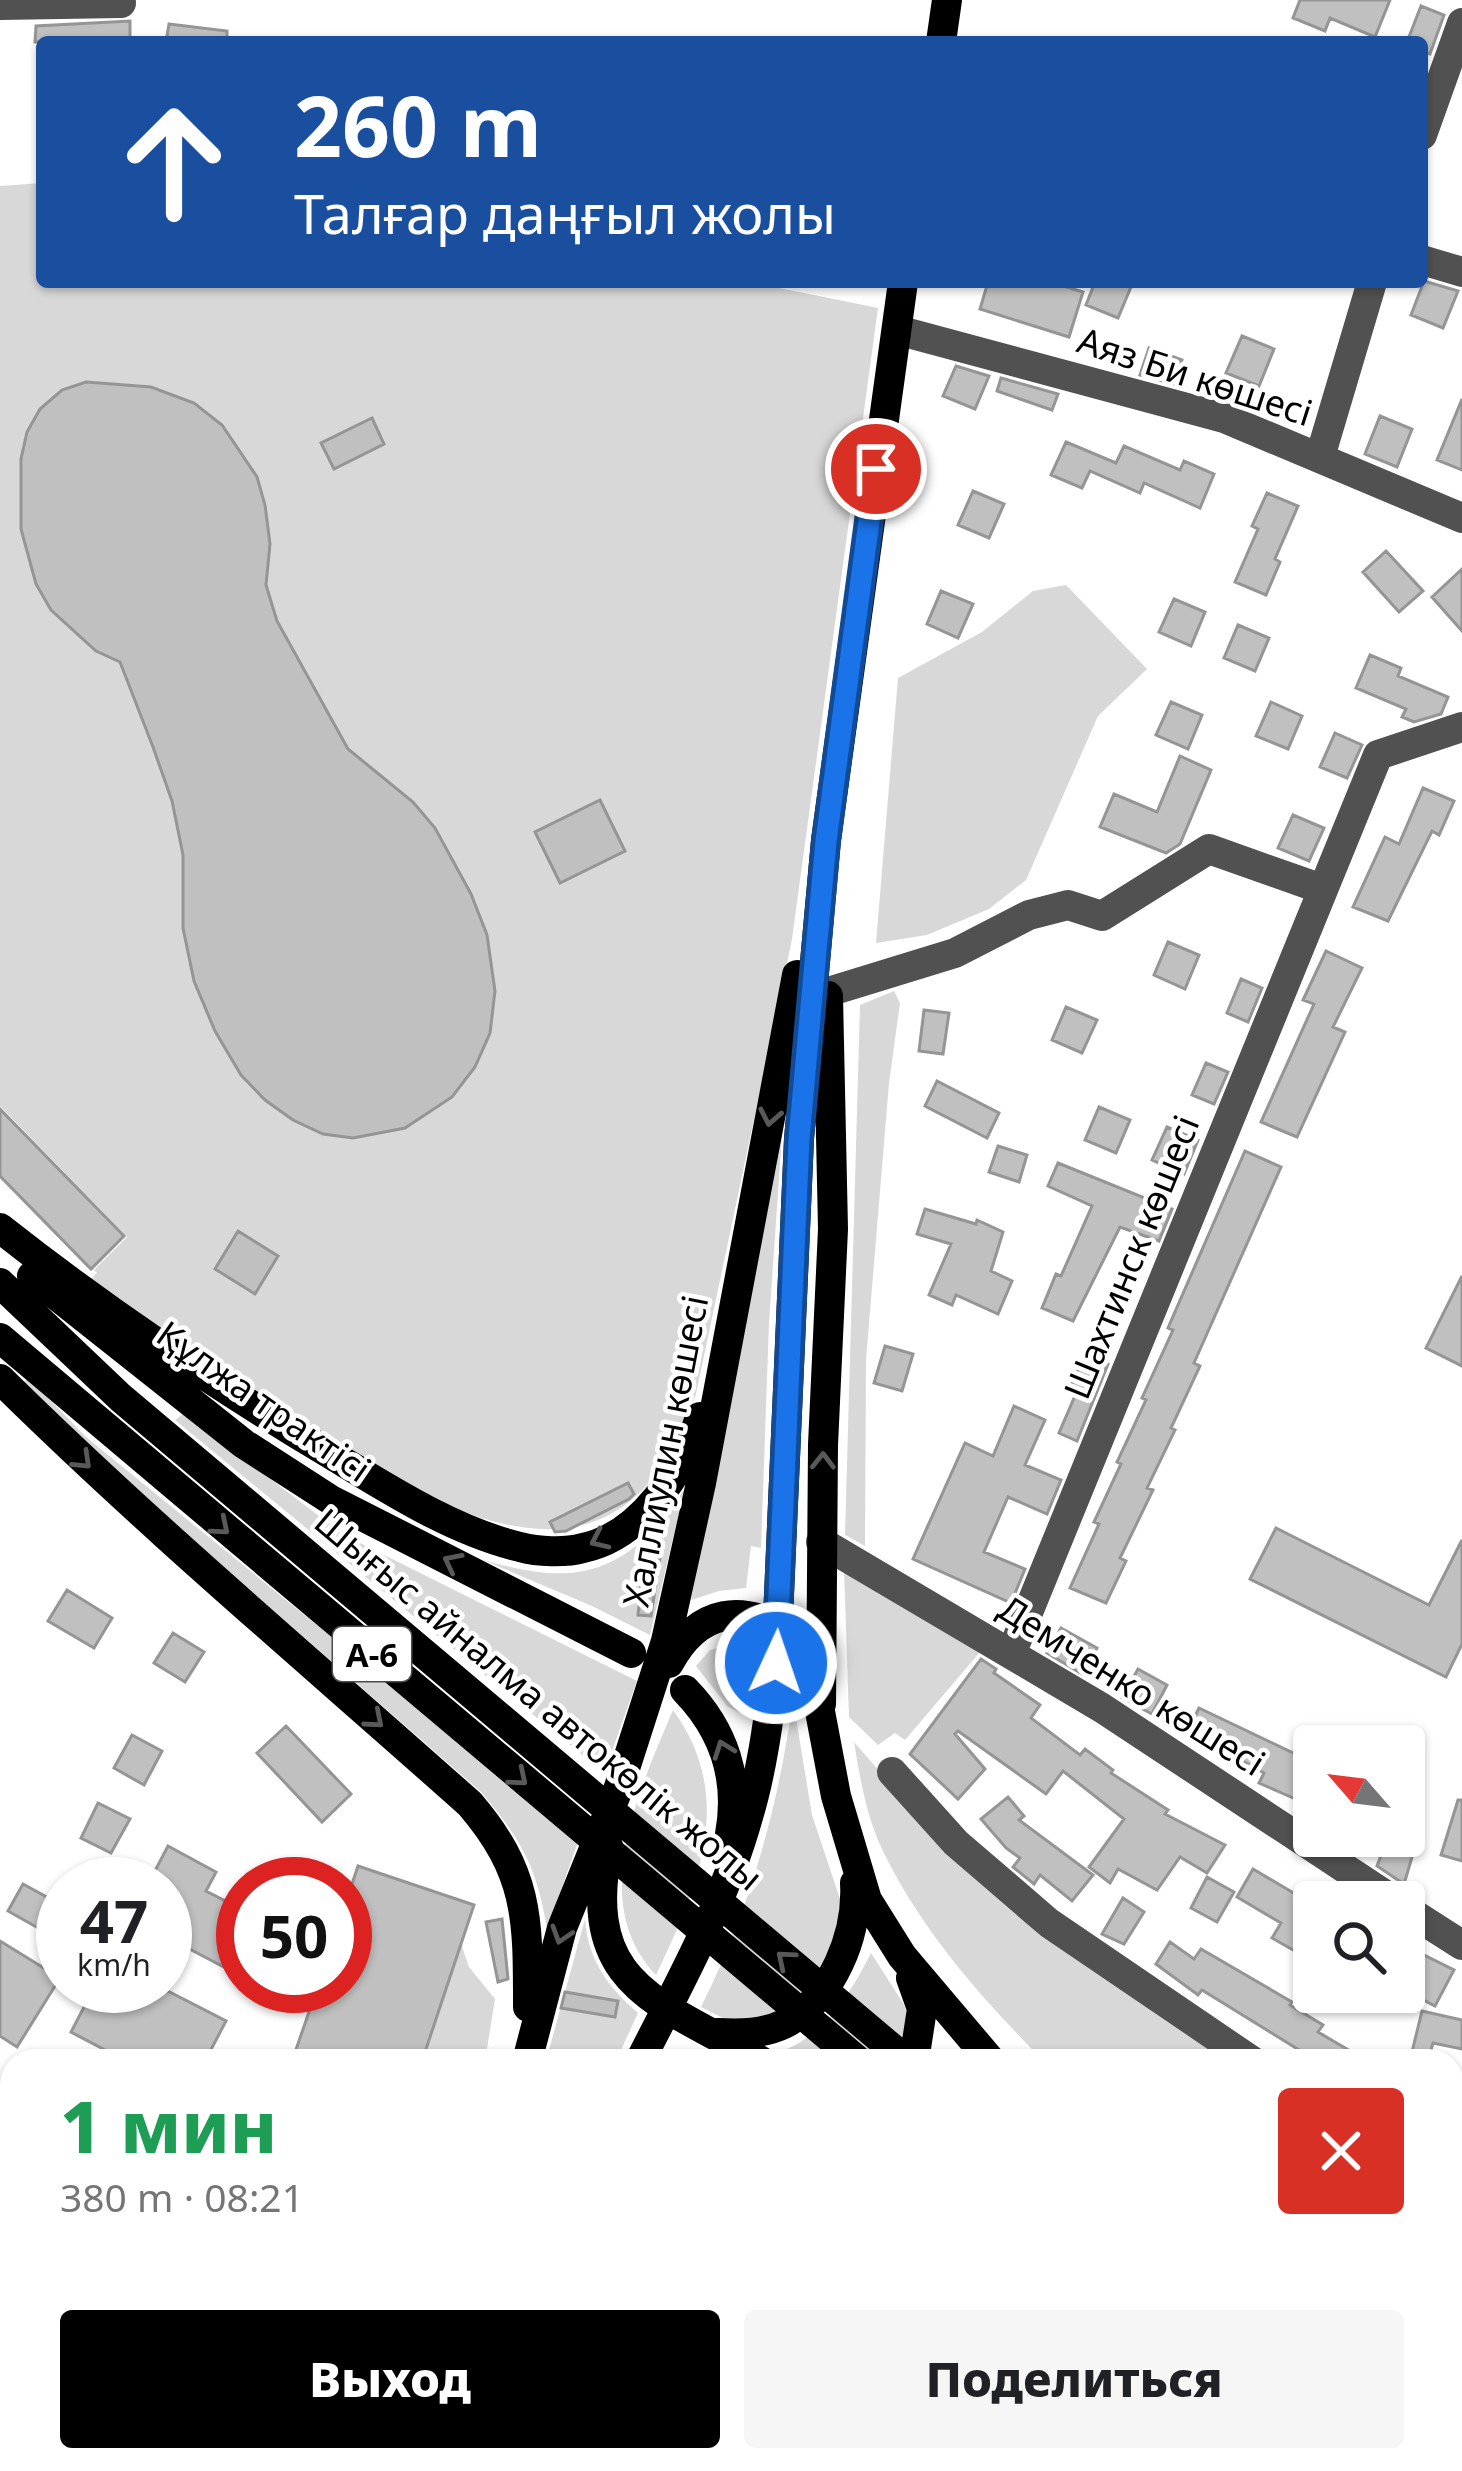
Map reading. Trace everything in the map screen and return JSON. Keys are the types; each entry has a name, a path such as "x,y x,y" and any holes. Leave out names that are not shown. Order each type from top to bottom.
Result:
{"main road":[{"path":"941,36 946,0"},
{"path":"646,2049 710,1919 760,1774 776,1663 799,1139 826,841 902,288"},
{"path":"826,841 833,1229 821,1542 821,1704 827,1759 867,1900 902,1956 982,2049"},
{"name":"Халлиулин көшесі","path":"528,2049 562,1928 620,1787 666,1641 826,841"},
{"path":"0,1228 81,1290 288,1428 431,1511 524,1549 586,1548 629,1525 658,1496 682,1462 698,1426 734,1302"},
{"name":"Құлжа трактісі","path":"0,1249 72,1311 261,1455 332,1500 632,1654"},
{"name":"Шығыс айналма автокөлік жолы","path":"0,1283 121,1398 896,2049"},
{"name":"Шығыс айналма автокөлік жолы","path":"0,1338 844,2049"},
{"path":"0,1379 261,1624 470,1804 498,1837 517,1874 526,1930 526,2049"},
{"path":"650,1701 677,1648 706,1620 723,1616 758,1617 795,1639 807,1656 821,1704"},
{"path":"680,1982 726,1854 733,1794 723,1744 707,1715 685,1690"},
{"path":"620,1787 603,1867 605,1932 620,1965 647,1998 739,2049"},
{"path":"703,2029 763,2032 784,2024 817,1997 850,1937 855,1916 854,1863"},
{"path":"902,1956 922,2009 913,2049"}],"street":[{"path":"0,5 122,3"},
{"path":"1428,118 1462,23"},
{"path":"1428,262 1462,272"},
{"path":"1319,457 1370,288"},
{"name":"Аяз Би көшесі","path":"897,330 1224,418 1462,518"},
{"name":"Шахтинск көшесі","path":"1011,1654 1378,755 1462,727"},
{"path":"828,992 955,953 1029,915 1068,905 1102,916 1209,849 1322,889"},
{"name":"Демченко көшесі","path":"821,1542 1102,1708 1364,1881"},
{"path":"892,1772 956,1843 1049,1923 1234,2049"},
{"path":"1425,1921 1462,1945"}],"shaded area":[{"path":"36,183 36,288 779,288 878,308 792,939 696,1394 661,1467 618,1510 567,1528 511,1526 453,1507 336,1444 89,1281 127,1237 0,1106 0,186"},
{"path":"1066,585 1147,669 1098,716 1026,880 989,909 927,935 876,943 898,678 982,632 1033,591"},
{"path":"894,991 900,1003 866,1360 865,1546 845,1535 860,1005"},
{"path":"778,1135 782,1135 761,1548 751,1546 746,1588 691,1600"},
{"path":"29,1378 86,1437 579,1839 547,1930 526,1856 481,1792 17,1386"},
{"path":"184,1413 344,1535 637,1681 604,1773 175,1420"},
{"path":"685,1488 650,1635 481,1559 545,1573 598,1567 643,1540"},
{"path":"844,1569 980,1652 905,1740 895,1733 878,1745 849,1717"},
{"path":"739,1642 757,1646 752,1705 740,1713 727,1706 696,1666 710,1650"},
{"path":"793,1700 812,1815 841,1902 834,1951 789,2012 729,2021 701,2007 760,1858"},
{"path":"673,1710 692,1743 707,1809 697,1876 656,1975 635,1946 624,1914 622,1880 635,1809"},
{"path":"854,1742 953,1856 1215,2049 1032,2049 954,1962 915,1907 882,1849 861,1783"},
{"path":"585,1919 601,1972 638,2013 622,2049 549,2049"},
{"path":"461,1944 469,1967 495,1999 487,2049 426,2049"},
{"path":"871,1953 911,2023 905,2049 787,2049 812,2034 845,1998"}],"building":[{"path":"1300,0 1390,0 1375,36 1330,18 1325,31 1293,18"},
{"path":"1421,6 1444,15 1430,54 1428,36 1409,36"},
{"path":"130,21 130,36 36,36 35,42 36,26"},
{"path":"169,24 227,31 227,36 167,36"},
{"path":"1428,282 1458,291 1443,328 1411,315"},
{"path":"986,288 1083,292 1069,337 980,309"},
{"path":"1093,288 1130,288 1118,318 1086,305"},
{"path":"1242,336 1274,349 1259,386 1226,373"},
{"path":"1149,348 1182,360 1174,384 1140,375"},
{"path":"956,366 989,376 975,409 943,396"},
{"path":"1001,378 1058,394 1052,410 997,391"},
{"path":"86,382 151,387 194,403 222,425 257,477 265,505 270,544 266,585 277,621 348,749 413,802 435,828 471,894 487,935 495,991 490,1033 475,1067 452,1097 405,1128 353,1138 323,1134 293,1120 241,1075 215,1031 194,981 183,928 183,855 172,801 153,747 120,662 96,651 51,610 36,584 21,529 21,459 27,432 40,409 62,390"},
{"path":"1462,399 1462,470 1437,460"},
{"path":"1380,416 1412,429 1397,467 1365,454"},
{"path":"372,418 384,444 334,469 321,443"},
{"path":"1066,442 1116,463 1124,446 1180,470 1184,461 1214,474 1200,508 1144,483 1140,493 1090,471 1082,488 1051,475"},
{"path":"973,491 1004,504 989,538 958,525"},
{"path":"1267,493 1298,506 1275,559 1280,562 1266,595 1235,582 1258,529 1252,526"},
{"path":"1386,551 1423,591 1399,612 1363,572"},
{"path":"1462,569 1462,631 1432,597"},
{"path":"941,591 973,604 958,638 927,624"},
{"path":"1174,599 1205,612 1191,646 1159,632"},
{"path":"1238,625 1269,638 1255,671 1224,658"},
{"path":"1370,655 1401,668 1398,676 1448,697 1441,714 1414,722 1402,717 1406,709 1356,688"},
{"path":"1171,702 1202,715 1188,749 1156,735"},
{"path":"1271,702 1302,716 1288,749 1256,736"},
{"path":"1335,733 1362,745 1347,778 1320,767"},
{"path":"1180,756 1211,770 1180,844 1166,853 1100,827 1114,794 1157,812"},
{"path":"1423,788 1454,801 1439,835 1432,831 1388,921 1353,907 1385,837 1399,844"},
{"path":"600,800 625,851 560,883 535,832"},
{"path":"1293,815 1324,828 1309,861 1278,848"},
{"path":"1168,942 1199,955 1185,989 1154,975"},
{"path":"1326,951 1362,968 1333,1027 1345,1032 1297,1137 1261,1122 1314,1004 1303,1000"},
{"path":"1241,979 1262,988 1248,1022 1227,1013"},
{"path":"1066,1007 1097,1020 1082,1053 1052,1040"},
{"path":"924,1010 949,1013 943,1054 919,1051"},
{"path":"1206,1063 1228,1072 1214,1104 1192,1095"},
{"path":"937,1081 999,1113 987,1138 925,1106"},
{"path":"1099,1107 1130,1120 1116,1153 1085,1140"},
{"path":"0,1109 124,1236 91,1269 0,1176"},
{"path":"1167,1127 1198,1140 1184,1174 1152,1160"},
{"path":"998,1146 1027,1155 1019,1182 989,1172"},
{"path":"1245,1151 1281,1167 1194,1363 1200,1366 1147,1488 1153,1490 1120,1558 1126,1561 1106,1603 1070,1588 1173,1330 1168,1328"},
{"path":"1058,1163 1172,1209 1159,1241 1120,1227 1073,1321 1042,1308 1092,1206 1048,1186"},
{"path":"925,1209 976,1224 977,1220 1003,1232 991,1271 1012,1281 998,1314 956,1295 952,1305 929,1295 951,1244 917,1234"},
{"path":"238,1231 278,1256 255,1294 215,1269"},
{"path":"1462,1276 1462,1366 1426,1348"},
{"path":"885,1346 913,1354 902,1391 874,1383"},
{"path":"1085,1354 1108,1364 1077,1441 1059,1433 1077,1391 1070,1388"},
{"path":"1014,1406 1045,1420 1025,1465 1061,1480 1047,1514 1008,1497 984,1552 1025,1569 1011,1603 913,1559 965,1443 993,1456"},
{"path":"628,1483 634,1494 629,1499 555,1532 550,1522"},
{"path":"1276,1528 1429,1605 1462,1540 1462,1644 1446,1677 1250,1579"},
{"path":"644,1557 660,1558 651,1616 638,1615"},
{"path":"67,1590 112,1618 94,1648 48,1621"},
{"path":"1061,1628 1097,1648 1082,1674 1047,1653"},
{"path":"173,1633 204,1652 185,1682 154,1663"},
{"path":"981,1659 1040,1705 1031,1718 1080,1755 1085,1749 1111,1773 1168,1810 1165,1814 1225,1845 1207,1873 1180,1857 1157,1890 1118,1869 1110,1883 1089,1867 1124,1819 1063,1771 1046,1794 958,1731 955,1734 985,1769 958,1799 910,1754"},
{"path":"1138,1669 1167,1685 1152,1714 1122,1698"},
{"path":"1199,1708 1293,1753 1293,1798 1259,1783 1264,1773 1188,1730"},
{"path":"286,1726 351,1794 322,1822 257,1753"},
{"path":"132,1735 162,1751 144,1785 114,1768"},
{"path":"1008,1797 1024,1816 1019,1820 1093,1875 1072,1901 1040,1875 1034,1884 1013,1867 1020,1858 981,1819"},
{"path":"1458,1800 1462,1800 1462,1861 1441,1855"},
{"path":"98,1803 130,1819 111,1853 81,1838"},
{"path":"168,1846 188,1857 162,1857"},
{"path":"1380,1857 1412,1857 1405,1881 1377,1866"},
{"path":"192,1859 216,1872 206,1891 216,1896 216,1963 192,1950"},
{"path":"1253,1869 1293,1893 1293,1950 1272,1938 1281,1923 1237,1897"},
{"path":"372,1871 474,1905 426,2049 296,2049 309,2013 372,2013"},
{"path":"1207,1877 1234,1892 1217,1922 1191,1908"},
{"path":"23,1884 36,1891 36,1927 8,1911"},
{"path":"1123,1898 1144,1912 1124,1944 1102,1934"},
{"path":"502,1919 508,1979 498,1982 486,1922"},
{"path":"0,1941 36,1963 38,2013 17,2047 0,2036"},
{"path":"1170,1942 1194,1959 1201,1949 1292,2002 1293,2013 1303,2013 1323,2025 1318,2032 1347,2049 1298,2049 1202,1990 1198,1995 1156,1964"},
{"path":"1425,1956 1454,1970 1435,2006 1425,2001"},
{"path":"565,1992 618,2001 615,2017 561,2008"},
{"path":"192,2004 226,2021 211,2049 103,2049 71,2032 81,2013 192,2013"},
{"path":"1422,2013 1462,2020 1462,2049 1433,2043 1431,2049 1413,2049"}],"route":[{"path":"776,1663 799,1139 826,841 876,469"}]}
